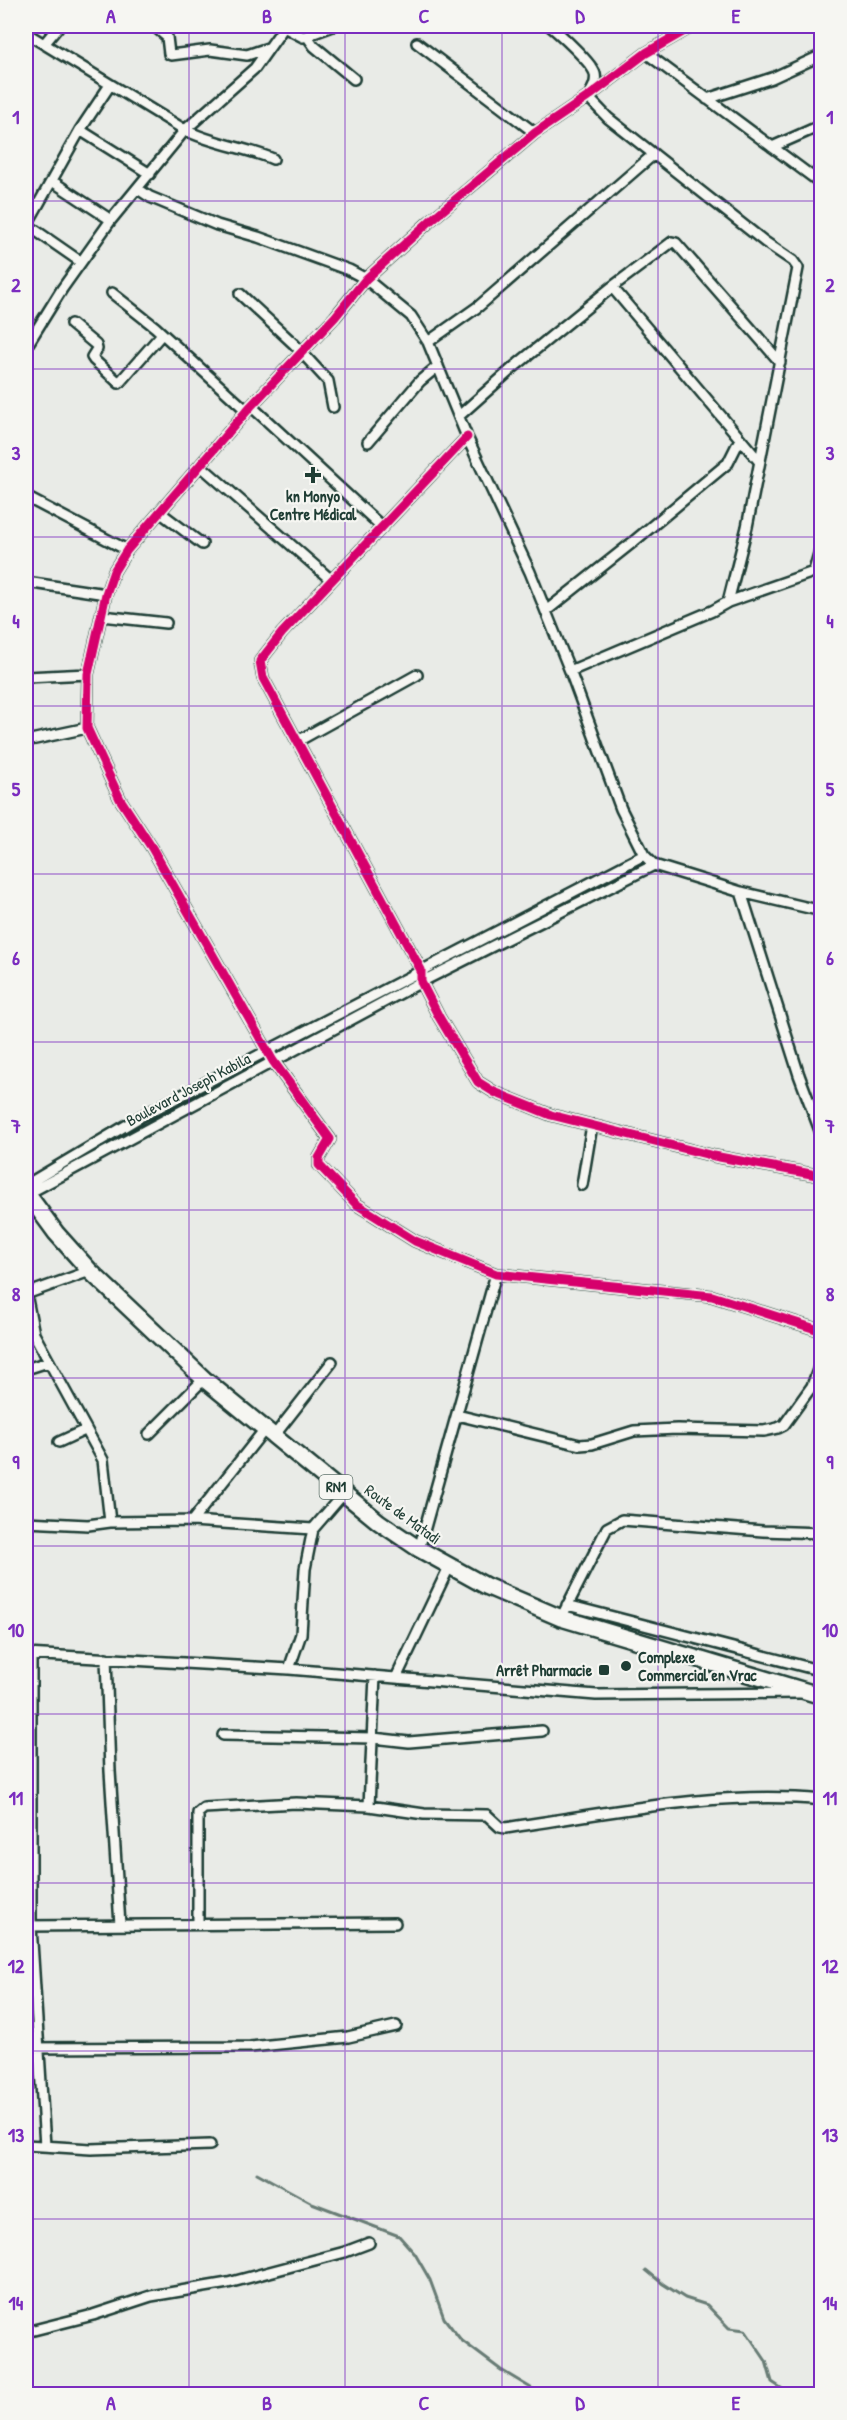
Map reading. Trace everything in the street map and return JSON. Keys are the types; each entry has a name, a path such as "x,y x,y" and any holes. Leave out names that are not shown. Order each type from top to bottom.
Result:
{"highway":[{"name":"Route de Matadi","path":"26,1190 56,1233 90,1271 204,1379 379,1522 418,1550 449,1567 564,1611 818,1695"}],"street":[{"path":"44,44 59,26"},
{"path":"154,26 167,38 171,55 210,50 247,55 268,48"},
{"path":"26,347 111,220 185,130 255,68 283,26 298,36 307,36 333,26"},
{"path":"550,26 567,39 595,73 595,85 588,97"},
{"path":"693,26 646,53 535,133 430,221 366,279 127,550 114,571 106,594 88,674 87,728 120,799 152,848 273,1060 330,1139 319,1158 319,1165 356,1204 416,1241 496,1274 711,1296 822,1331"},
{"path":"26,33 185,130 206,139 253,150 273,159"},
{"path":"307,36 314,46 354,79"},
{"path":"417,43 535,133"},
{"path":"646,53 822,184"},
{"path":"707,99 772,78 822,55"},
{"path":"81,262 28,225 80,130 110,85"},
{"path":"588,97 617,126 796,265 798,276 747,526 728,602"},
{"path":"772,147 822,125"},
{"path":"80,130 150,174"},
{"path":"428,342 479,306 654,153"},
{"path":"52,181 111,220"},
{"path":"138,189 150,197 217,225 258,237 349,270 366,279 411,316 428,342 467,437 546,611 621,809 644,855 654,865 741,892 822,911"},
{"path":"459,416 514,367 669,243 676,243 780,362"},
{"path":"612,287 759,461"},
{"path":"112,294 249,409 381,526"},
{"path":"240,294 294,344 328,381 332,390 333,407"},
{"path":"70,324 96,345 97,349 92,357 119,383 162,334"},
{"path":"369,442 420,381 438,366"},
{"path":"467,437 330,579 282,633 260,662 263,678 421,970 421,982 439,1017 478,1082 494,1092 550,1115 714,1156 822,1176"},
{"path":"546,611 728,463 740,439"},
{"path":"201,466 330,579"},
{"path":"26,497 127,550"},
{"path":"161,513 202,544"},
{"path":"570,671 712,612 728,602 773,588 818,570 822,543"},
{"path":"26,582 106,594"},
{"path":"102,616 166,623"},
{"path":"26,677 88,674"},
{"path":"298,741 417,675"},
{"path":"26,741 87,728"},
{"name":"Boulevard Joseph Kabila","path":"26,1190 142,1116 644,855"},
{"name":"Boulevard Joseph Kabila","path":"26,1190 421,982 654,865"},
{"path":"741,892 799,1075 822,1136"},
{"path":"582,1185 592,1125"},
{"path":"90,1271 26,1294 34,1334 85,1430 104,1460 110,1522"},
{"path":"418,1550 496,1274"},
{"path":"457,1415 580,1445 592,1444 634,1431 677,1429 764,1431 784,1425 812,1386 822,1359"},
{"path":"26,1369 48,1362"},
{"path":"192,1521 332,1362"},
{"path":"149,1434 204,1379"},
{"path":"59,1442 85,1430"},
{"path":"289,1669 301,1634 304,1569 313,1529 344,1493"},
{"path":"822,1533 763,1531 622,1520 607,1528 564,1611 822,1671"},
{"path":"26,1522 88,1525 110,1522 192,1521 313,1529"},
{"path":"396,1678 449,1567"},
{"path":"45,2146 28,1926 28,1654 289,1669 596,1695 818,1695"},
{"path":"106,1658 110,1770 120,1926"},
{"path":"369,1806 375,1676"},
{"path":"222,1735 373,1738 409,1742 542,1731"},
{"path":"198,1925 198,1813 201,1809 296,1803 369,1806 424,1814 483,1814 500,1827 505,1828 689,1801 723,1798 822,1800"},
{"path":"28,1926 395,1923"},
{"path":"26,2048 250,2047 348,2037 396,2026"},
{"path":"26,2145 90,2149 210,2145"},
{"path":"26,2332 93,2315 151,2296 228,2283 345,2252 369,2243"}],"waterway":[{"path":"257,2173 312,2203 399,2236 415,2254 430,2280 444,2318 461,2340 501,2370 541,2394"},
{"path":"646,2270 685,2298 707,2305 729,2328 745,2330 766,2361 772,2382 790,2394"}],"cycle path":[{"path":"693,26 646,53 535,133 430,221 366,279 335,317 251,406 127,550 114,571 106,594 88,674 87,728 120,799 152,848 273,1061 330,1139 319,1158 319,1165 356,1204 415,1241 496,1274 712,1296 822,1331"},
{"path":"467,437 282,633 260,661 263,678 421,970 421,982 439,1017 478,1082 494,1092 551,1115 714,1156 822,1176"}],"place":[{"name":"kn Monyo Centre Médical","path":"313,475"},
{"name":"Complexe Commercial en Vrac","path":"626,1666"},
{"name":"Arrêt Pharmacie","path":"604,1670"}]}
